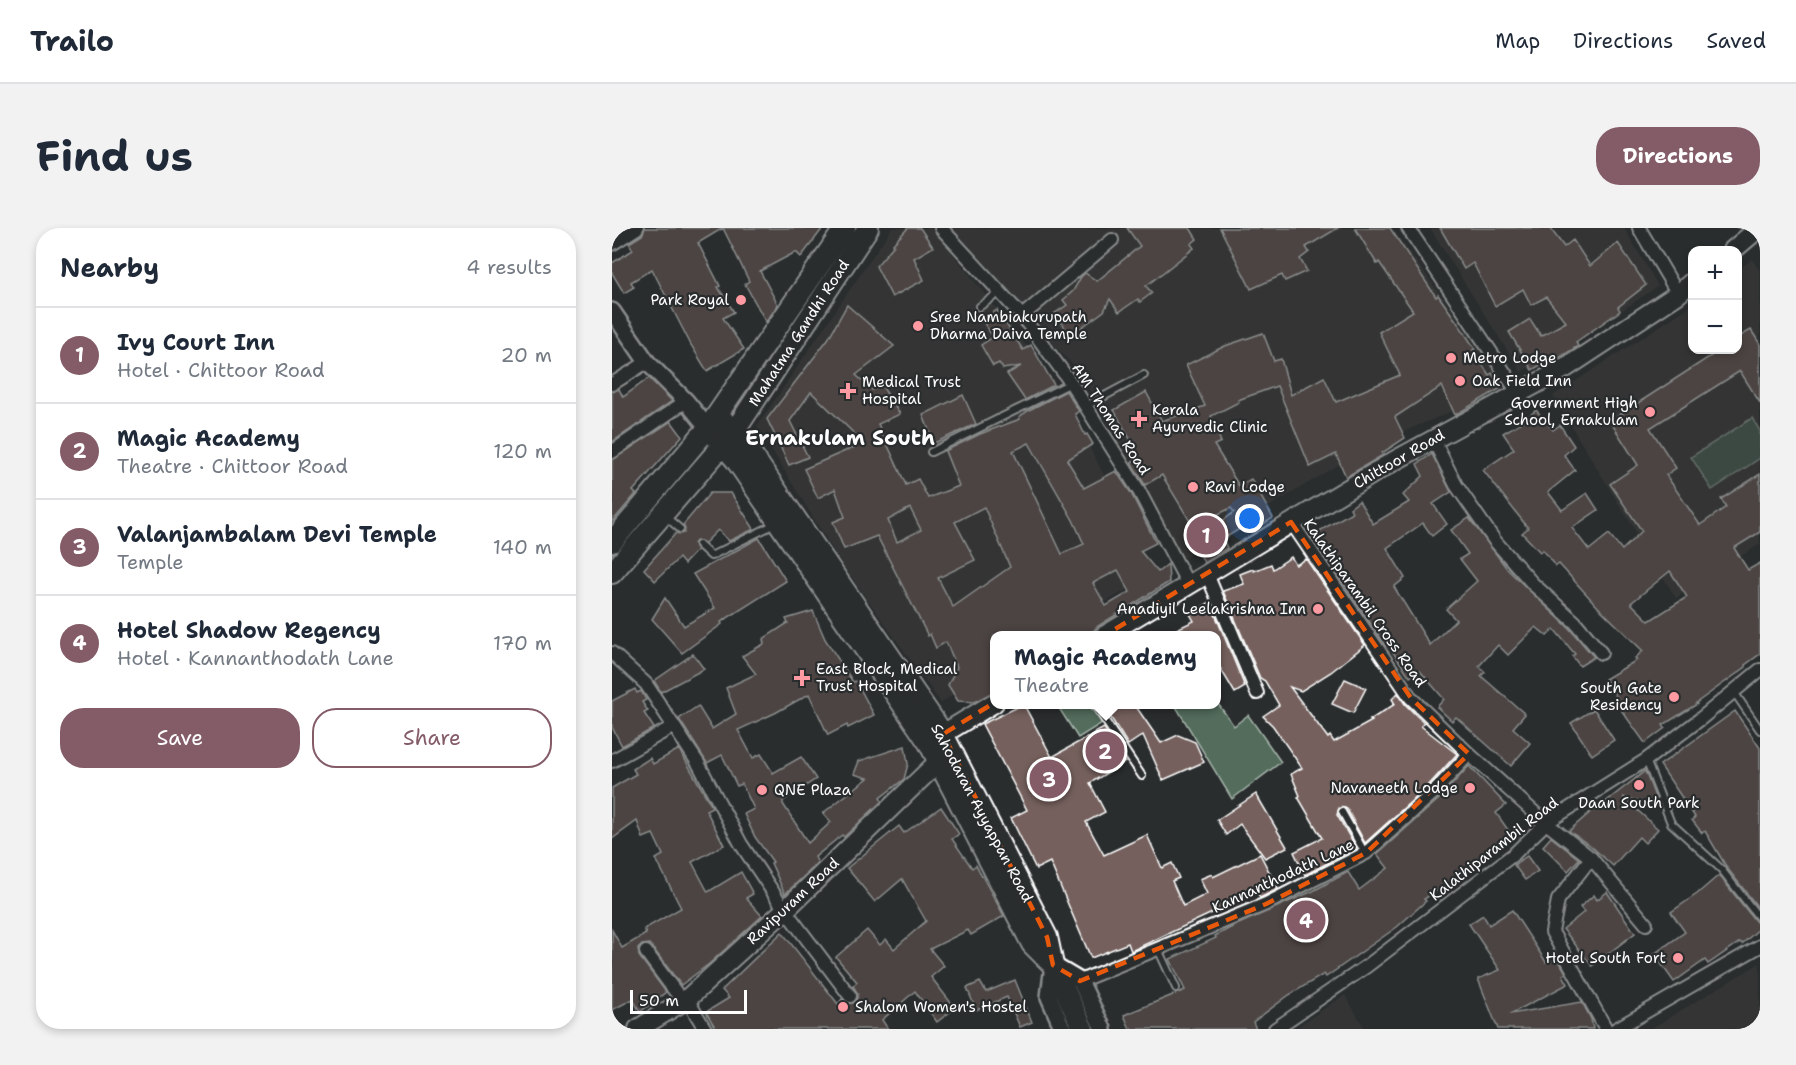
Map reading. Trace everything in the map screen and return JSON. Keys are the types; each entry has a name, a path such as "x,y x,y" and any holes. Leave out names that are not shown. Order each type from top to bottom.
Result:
{"main road":[{"name":"Mahatma Gandhi Road","path":"612,542 713,421 845,228"},
{"name":"Mahatma Gandhi Road","path":"612,573 729,439 868,228"},
{"path":"1738,246 1759,228"},
{"name":"Chittoor Road","path":"1112,631 1433,439 1568,367 1685,288"},
{"path":"713,421 729,439"},
{"name":"Sahodaran Ayyappan Road","path":"729,439 736,460 929,743 1032,944 1053,965"},
{"name":"Sahodaran Ayyappan Road","path":"729,439 817,549 943,734 1047,937 1053,965 1083,1029"},
{"path":"943,734 990,706"},
{"name":"Ravipuram Road","path":"638,1029 685,1000 785,909 939,761"}],"street":[{"path":"612,244 637,228"},
{"name":"AM Thomas Road","path":"941,228 1022,316 1071,383 1139,491 1189,586"},
{"path":"1408,228 1519,394"},
{"path":"1638,228 1685,288"},
{"path":"1022,316 1112,240"},
{"path":"612,311 647,362 686,401 713,421"},
{"path":"612,384 647,362"},
{"path":"612,452 686,401"},
{"path":"1433,439 1456,485 1495,541 1533,584 1575,622 1600,653"},
{"name":"Kalathiparambil Cross Road","path":"1291,522 1411,698 1546,823 1591,858 1646,924"},
{"path":"1207,574 1257,693"},
{"path":"612,653 646,684 698,763 741,844 785,909 850,996"},
{"name":"Kalathiparambil Road","path":"1275,1029 1376,959 1514,854 1546,823 1646,760 1760,670"},
{"path":"612,761 674,726"},
{"name":"Kannanthodath Lane","path":"1080,981 1129,966 1158,949 1266,904 1366,853 1433,793 1469,754"},
{"path":"1591,858 1558,900 1552,932 1606,1029"},
{"path":"1616,1029 1760,946"},
{"path":"646,952 705,1029"},
{"path":"1063,1029 1049,997 1053,965 1080,981 1103,1029"}],"lane":[{"path":"979,307 999,293"},
{"path":"1086,407 1144,375"},
{"path":"931,452 1071,383"},
{"path":"663,514 681,529"},
{"path":"699,545 711,556 778,522"},
{"path":"1734,692 1760,730"},
{"path":"1097,709 1142,776"},
{"path":"1646,760 1671,823 1721,869 1760,919"},
{"path":"1342,812 1366,853"},
{"path":"1158,949 1176,988"}],"highlighted area":[{"path":"1291,522 1411,698 1469,754 1366,853 1266,904 1080,981 1053,965 1047,937 943,734"}],"shaded area":[{"path":"892,228 932,228 1056,383 1155,573 1057,631 990,631 990,648 980,677 941,703 838,558 757,426"},
{"path":"946,228 1392,228 1508,388 1371,445 1181,560 1081,374"},
{"path":"1430,228 1624,228 1658,286 1582,338 1521,372"},
{"path":"1752,259 1760,272 1760,544 1676,598 1553,396 1688,308 1688,354 1742,354 1742,267"},
{"path":"1760,963 1760,1029 1650,1029"},
{"path":"1345,995 1365,1029 1294,1029"}],"green space":[{"path":"1752,418 1760,431 1760,458 1712,490 1691,457"},
{"path":"1221,708 1234,726 1248,715 1281,762 1232,799 1177,709"},
{"path":"1060,709 1093,709 1102,723 1078,738"}],"building":[{"path":"645,228 723,228 698,243 720,286 718,287 734,312 723,318 744,349 707,371 652,269 631,282 634,287 624,293 612,273 612,263 633,250 629,243 642,235"},
{"path":"723,228 823,228 801,257 796,252 760,271 778,305 766,322 745,284 749,281"},
{"path":"908,228 920,228 933,247 914,258 924,280 892,297 876,266"},
{"path":"1127,228 1190,228 1197,239 1191,244 1194,248 1146,286 1152,293 1140,302 1138,299 1119,312 1110,299 1104,311 1071,335 1054,314 1067,305 1063,300 1073,291 1085,273 1097,281 1140,246"},
{"path":"1220,228 1338,228 1306,247 1309,252 1300,259 1307,271 1285,281 1282,275 1251,289"},
{"path":"1355,228 1390,228 1436,297 1438,295 1464,332 1489,375 1492,373 1501,388 1455,415 1442,386 1395,417 1405,438 1382,453 1383,455 1346,477 1336,454 1310,467 1277,386 1238,400 1239,402 1211,416 1221,442 1214,445 1239,486 1251,479 1273,518 1251,532 1246,525 1223,539 1227,548 1204,563 1195,543 1234,512 1231,508 1193,526 1162,475 1145,485 1131,462 1136,460 1129,449 1134,446 1114,410 1146,392 1162,421 1205,406 1186,365 1225,346 1263,333 1274,361 1281,359 1291,395 1324,377 1336,402 1400,375 1379,332 1413,311 1379,262 1377,264"},
{"path":"1440,228 1550,228 1564,247 1573,240 1590,266 1618,243 1646,285 1618,307 1620,311 1576,342 1578,346 1556,360 1554,357 1532,370 1509,332 1530,319 1541,336 1566,322 1546,297 1531,305 1523,289 1495,306 1473,263 1464,269"},
{"path":"847,305 894,346 856,375 872,390 882,386 900,414 878,424 906,485 918,479 928,498 959,486 945,451 980,434 1020,419 1019,417 1031,409 1066,391 1079,411 1075,414 1085,435 1087,434 1093,444 1067,460 1084,488 1116,471 1131,493 1156,543 1140,551 1158,572 1168,564 1169,582 1093,631 990,631 990,694 974,702 958,701 948,685 957,667 946,642 936,648 930,634 928,636 877,536 844,549 833,522 845,517 835,489 818,498 804,469 864,443 811,392 790,421 808,457 789,465 767,419 828,339","holes":["1029,443 1073,520 1084,544 1062,554 1013,451","984,507 1010,567 953,607 938,578 975,560 955,522","910,508 921,530 897,542 888,520","1118,570 1130,592 1106,606 1093,583"]},
{"path":"997,310 1023,350 1031,345 1054,385 1025,400 1007,374 1021,366 1003,369 999,363 993,366 981,345 993,337 982,320"},
{"path":"1751,330 1760,344 1760,403 1740,371 1650,428 1676,468 1666,475 1700,525 1726,507 1721,499 1760,474 1760,532 1734,548 1748,570 1760,563 1760,654 1697,704 1663,725 1665,728 1645,743 1622,711 1624,709 1605,679 1637,660 1635,658 1643,651 1598,607 1559,564 1556,566 1543,550 1540,552 1522,533 1528,528 1483,470 1514,449 1503,433 1522,422 1536,410 1553,430 1560,425 1574,446 1564,455 1575,470 1548,492 1562,510 1587,493 1598,510 1572,528 1589,550 1609,534 1622,550 1642,531 1610,484 1638,465 1610,421 1714,354 1742,354 1742,335","holes":["1670,571 1687,597 1649,621 1631,603"]},
{"path":"649,378 672,401 612,442 612,392 619,389 623,397"},
{"path":"963,395 976,424 934,443 923,415"},
{"path":"671,421 682,436 633,491 636,494 612,522 612,460"},
{"path":"1432,454 1451,492 1433,504 1447,524 1432,536 1423,523 1387,548 1405,578 1394,587 1430,645 1456,620 1446,609 1477,581 1460,559 1468,554 1451,530 1469,518 1508,570 1569,628 1594,657 1580,666 1572,656 1575,654 1554,629 1547,636 1536,627 1508,655 1498,645 1479,666 1485,672 1481,676 1525,714 1513,728 1530,743 1511,766 1456,717 1452,721 1437,707 1444,699 1420,671 1410,677 1388,645 1386,646 1311,536 1352,512 1350,508 1359,501 1373,524 1409,502 1403,495 1423,476 1417,464"},
{"path":"710,493 731,493 754,529 729,541 718,530 705,543 697,540 694,544 697,550 684,564 679,558 655,581 644,569 676,533 684,533 683,525"},
{"path":"759,538 786,581 721,622 722,624 682,653 652,619 665,598 684,626 715,608 693,574"},
{"path":"1291,557 1296,565 1306,559 1365,645 1331,672 1301,691 1290,687 1328,738 1330,736 1334,742 1372,721 1370,720 1395,704 1392,699 1398,693 1405,704 1424,723 1421,726 1457,754 1427,787 1365,843 1347,809 1339,808 1337,815 1356,848 1305,875 1294,852 1322,838 1298,797 1300,796 1291,774 1302,768 1273,726 1263,716 1279,705 1265,681 1260,678 1223,591 1244,584 1240,574 1271,564 1273,569"},
{"path":"1210,602 1245,687 1235,693 1221,669 1221,631 1173,631 1194,621 1190,614"},
{"path":"813,611 825,639 853,682 856,681 874,715 828,735 809,694 738,730 753,758 761,754 773,773 801,757 816,779 783,801 808,843 831,822 823,813 868,778 854,774 859,761 905,746 908,764 904,779 880,798 882,801 844,837 842,835 815,857 818,863 785,894 771,863 773,862 755,837 744,814 754,809 742,784 737,786 722,755 707,763 679,719 698,706 712,729 736,714 726,688 756,674 742,656 764,644 763,639 788,623 786,619"},
{"path":"693,654 704,669 661,692 654,681"},
{"path":"1345,679 1366,688 1353,713 1332,704"},
{"path":"635,689 637,693 641,691 646,700 642,702 648,711 644,713 654,728 622,746 612,727 612,701"},
{"path":"1014,709 1026,709 1052,757 1104,728 1125,762 1090,783 1105,812 1086,822 1104,855 1147,835 1162,868 1172,863 1179,878 1172,881 1183,906 1207,894 1200,879 1212,874 1213,877 1260,854 1278,889 1260,898 1257,892 1131,951 1128,943 1091,958 1050,862 1036,869 1011,818 1027,810 982,724"},
{"path":"1106,709 1138,709 1161,743 1178,735 1195,742 1204,762 1163,780 1143,735 1128,745"},
{"path":"1594,709 1614,740 1592,755 1571,723"},
{"path":"1735,711 1760,748 1760,910 1727,868 1705,831 1702,833 1692,820 1695,817 1660,765"},
{"path":"679,749 712,807 706,810 724,845 692,862 708,892 741,872 753,894 746,898 762,916 709,964 681,985 652,947 649,944 642,945 638,949 639,956 666,992 640,1012 633,999 612,1010 612,930 622,948 646,934 644,929 681,908 656,859 663,855 653,834 643,838 637,821 612,839 612,788 636,774 633,769 650,758 653,764"},
{"path":"1469,766 1506,805 1496,813 1511,834 1472,863 1474,866 1424,899 1426,901 1397,927 1326,977 1324,974 1289,995 1253,1022 1256,1029 1130,1029 1124,1015 1185,990 1170,959 1348,872 1359,890 1388,868 1377,854 1439,799"},
{"path":"1645,771 1659,807 1623,797 1658,829 1645,843 1639,837 1613,866 1569,831 1603,801 1604,803"},
{"path":"1256,794 1287,847 1265,858 1240,824 1226,835 1217,820"},
{"path":"941,807 959,834 952,839 972,868 976,865 1004,916 971,935 968,930 930,949 944,966 931,977 955,1008 937,1022 915,991 882,1020 888,1029 716,1029 706,1012 729,998 722,990 782,932 838,1004 842,999 847,1004 855,1002 858,994 853,986 857,982 836,957 867,930 880,945 886,939 894,949 926,921 902,879 875,902 847,868 899,826 904,833"},
{"path":"1551,837 1579,859 1568,871 1543,846"},
{"path":"1527,856 1538,871 1525,880 1514,865"},
{"path":"1719,875 1760,924 1760,928 1742,944 1740,942 1708,964 1705,960 1674,982 1654,954 1685,932 1671,912"},
{"path":"1607,892 1635,933 1592,966 1563,929 1584,912 1580,907 1594,895 1597,900"},
{"path":"1512,910 1546,962 1557,957 1566,973 1563,975 1568,984 1510,1014 1582,1002 1591,1019 1593,1029 1498,1029 1478,979 1500,970 1469,924 1483,915 1489,925"},
{"path":"1015,980 1032,1022 1020,1027 1007,997 976,1010 967,988 980,982 986,992"}],"place":[{"name":"Park Royal","path":"741,300"},
{"name":"Sree Nambiakurupath Dharma Daiva Temple","path":"918,326"},
{"name":"Metro Lodge","path":"1451,358"},
{"name":"Oak Field Inn","path":"1460,381"},
{"name":"Medical Trust Hospital","path":"848,391"},
{"name":"Government High School, Ernakulam","path":"1650,412"},
{"name":"Kerala Ayurvedic Clinic","path":"1139,419"},
{"name":"Ravi Lodge","path":"1193,487"},
{"name":"Ivy Court Inn","path":"1206,535"},
{"name":"Anadiyil LeelaKrishna Inn","path":"1318,609"},
{"name":"East Block, Medical Trust Hospital","path":"802,678"},
{"name":"South Gate Residency","path":"1674,697"},
{"name":"Magic Academy","path":"1105,751"},
{"name":"Valanjambalam Devi Temple","path":"1049,779"},
{"name":"Daan South Park","path":"1639,785"},
{"name":"Navaneeth Lodge","path":"1470,788"},
{"name":"QNE Plaza","path":"762,790"},
{"name":"Hotel Shadow Regency","path":"1306,920"},
{"name":"Hotel South Fort","path":"1678,958"},
{"name":"Shalom Women's Hostel","path":"843,1007"}],"district":[{"name":"Ernakulam South","path":"840,438"}]}
